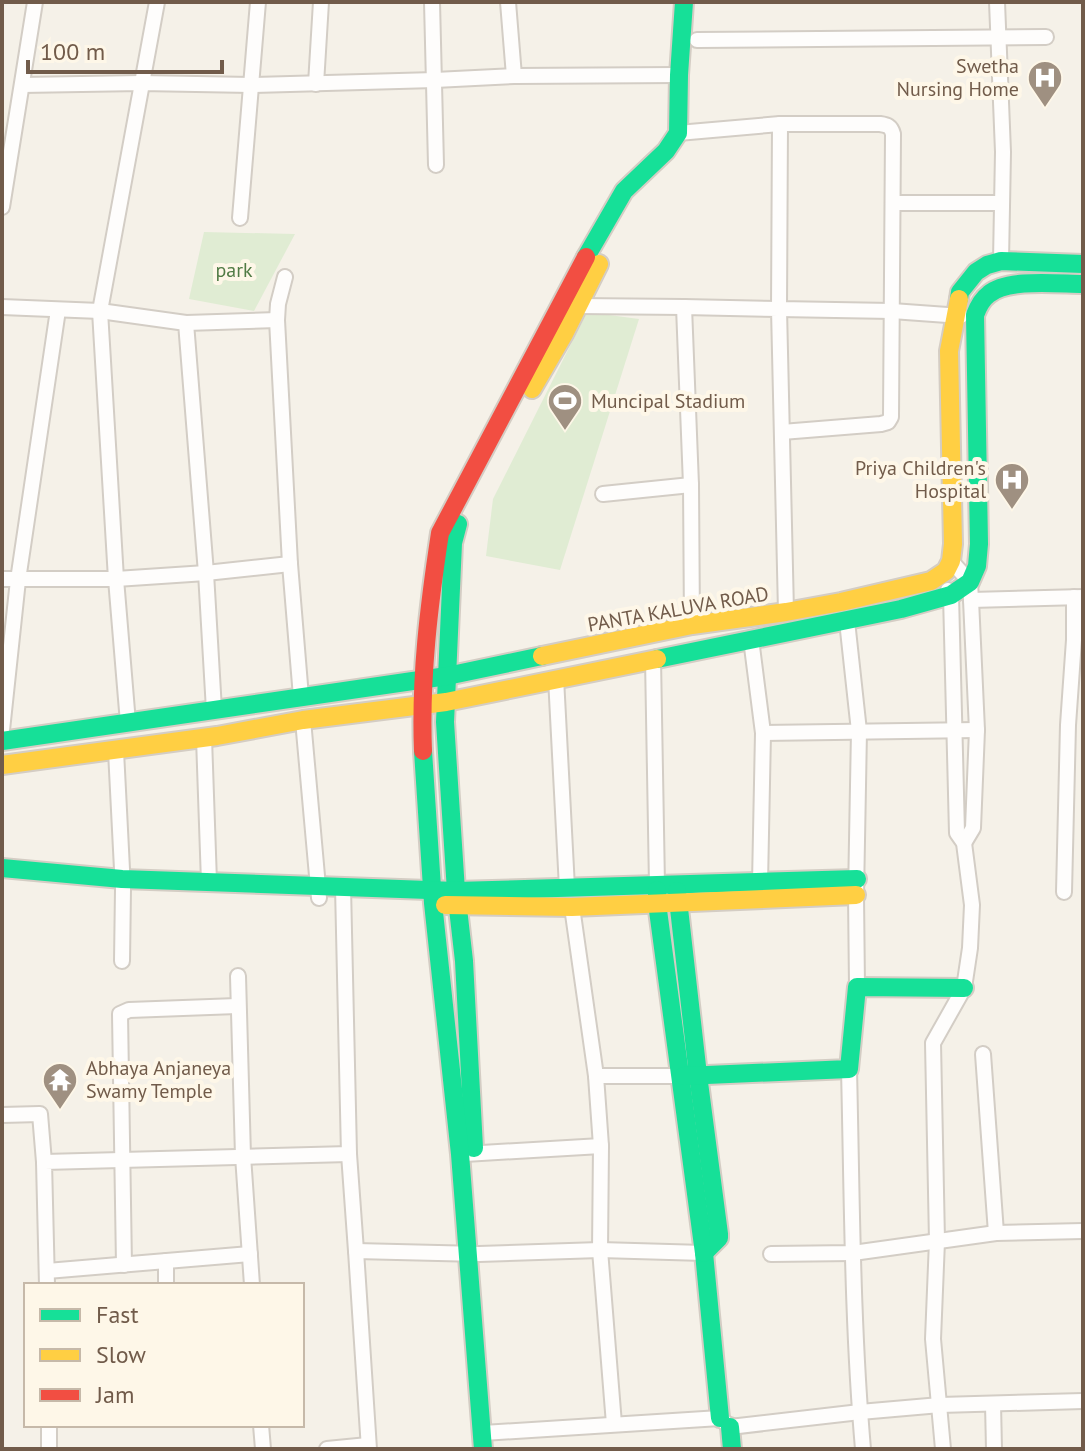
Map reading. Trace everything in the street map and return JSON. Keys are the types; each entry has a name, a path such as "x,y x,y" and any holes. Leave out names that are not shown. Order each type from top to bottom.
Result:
{"street":[{"path":"2,207 35,2"},
{"path":"128,723 100,311 157,2"},
{"path":"240,218 258,2"},
{"path":"316,84 321,2"},
{"path":"432,2 436,165"},
{"path":"508,2 514,76"},
{"path":"684,2 679,75 685,132"},
{"path":"698,2 697,40 685,132 672,164 641,193 630,208 564,334 462,512 453,543 446,747 464,961 467,1154 473,1254 490,1441 614,1424 725,1423 940,1405 1083,1401"},
{"path":"997,2 1003,152 1001,261"},
{"path":"697,40 1046,37"},
{"path":"22,85 251,85 514,76 679,75"},
{"path":"780,124 779,309 786,612"},
{"path":"467,1154 433,897 421,705 440,533 575,277 624,191 685,132 780,124 887,125 893,134 890,420 881,424 782,432"},
{"path":"893,203 1002,203"},
{"path":"943,1449 933,1339 937,1241 933,1043 964,988 972,905 964,843 957,833 951,595 937,577 946,571 951,561 953,544 949,351 960,292 969,279 987,265 1001,261 1083,264"},
{"path":"285,277 277,320 290,564 301,697"},
{"path":"964,843 973,828 977,730 970,591 979,544 975,315 982,299 994,290 1009,286 1083,284"},
{"path":"578,306 892,311 955,317 975,315"},
{"path":"2,307 100,311 186,323 277,320"},
{"path":"684,307 691,485 692,625"},
{"path":"2,730 18,580 58,310"},
{"path":"186,323 214,710"},
{"path":"603,494 691,485"},
{"path":"951,561 970,591"},
{"path":"2,579 116,579 290,564"},
{"name":"PANTA KALUVA ROAD","path":"2,741 447,676 692,625 841,602 937,577"},
{"path":"2,765 446,702 847,621 970,591 1078,597 1068,725 1064,892"},
{"path":"847,621 859,731 857,987 849,1069 853,1253 863,1449"},
{"path":"751,639 763,733 760,883"},
{"path":"356,1251 473,1254 600,1250 704,1253 719,1238 657,894 653,659"},
{"path":"556,678 567,888"},
{"path":"303,720 318,892"},
{"path":"763,733 977,730"},
{"path":"204,738 209,882"},
{"path":"116,751 122,961"},
{"path":"2,868 122,884 209,882 318,892"},
{"path":"2,879 457,898 572,907 657,894"},
{"path":"677,894 760,883 856,887"},
{"path":"457,898 567,888 677,894 856,887"},
{"path":"327,1449 369,1447 349,1154 343,893"},
{"path":"677,894 689,1076"},
{"path":"572,907 596,1076 601,1146 600,1250 614,1424"},
{"path":"238,976 243,1156 252,1283"},
{"path":"857,987 964,988"},
{"path":"124,1265 120,1014 129,1010 237,1006"},
{"path":"983,1054 996,1233"},
{"path":"596,1076 689,1076 849,1069"},
{"path":"2,1115 40,1114 47,1278 124,1265 250,1254"},
{"path":"467,1154 601,1146"},
{"path":"44,1162 349,1154"},
{"path":"771,1254 853,1253 996,1233 1083,1231"},
{"path":"704,1253 725,1423 732,1449"},
{"path":"166,1261 166,1283"},
{"path":"993,1404 994,1449"},
{"path":"49,1427 49,1449"},
{"path":"261,1427 263,1449"}],"green space":[{"name":"park","path":"204,232 295,234 254,311 189,299"},
{"name":"Muncipal Stadium","path":"587,312 639,319 560,570 486,556 493,499"}],"traffic: fast":[{"path":"586,257 624,191 666,151 678,133 684,2"},
{"path":"959,299 960,292 976,272 1001,261 1083,264"},
{"path":"657,659 901,609 951,595 970,582 977,566 979,544 975,315 987,296 1008,286 1083,284"},
{"path":"458,524 453,543 445,722 456,891 464,961 474,1148"},
{"path":"2,741 447,676 542,656"},
{"path":"423,751 433,903 460,1154 483,1449"},
{"path":"2,868 122,879 456,891 857,879"},
{"path":"657,890 704,1253 720,1418"},
{"path":"677,891 719,1234 719,1238 704,1253"},
{"path":"684,1076 849,1069 857,987 964,988"},
{"path":"730,1427 732,1449"}],"traffic: slow":[{"path":"532,389 599,264"},
{"path":"542,656 692,625 841,602 931,581 946,571 953,544 949,351 959,299"},
{"path":"2,765 446,702 657,659"},
{"path":"445,905 572,907 856,895"}],"traffic: jam":[{"path":"423,751 426,642 440,533 586,257"}],"place":[{"name":"Swetha Nursing Home","path":"1045,109"},
{"name":"Muncipal Stadium","path":"565,432"},
{"name":"Priya Children's Hospital","path":"1012,511"},
{"name":"Abhaya Anjaneya Swamy Temple","path":"60,1111"}]}
